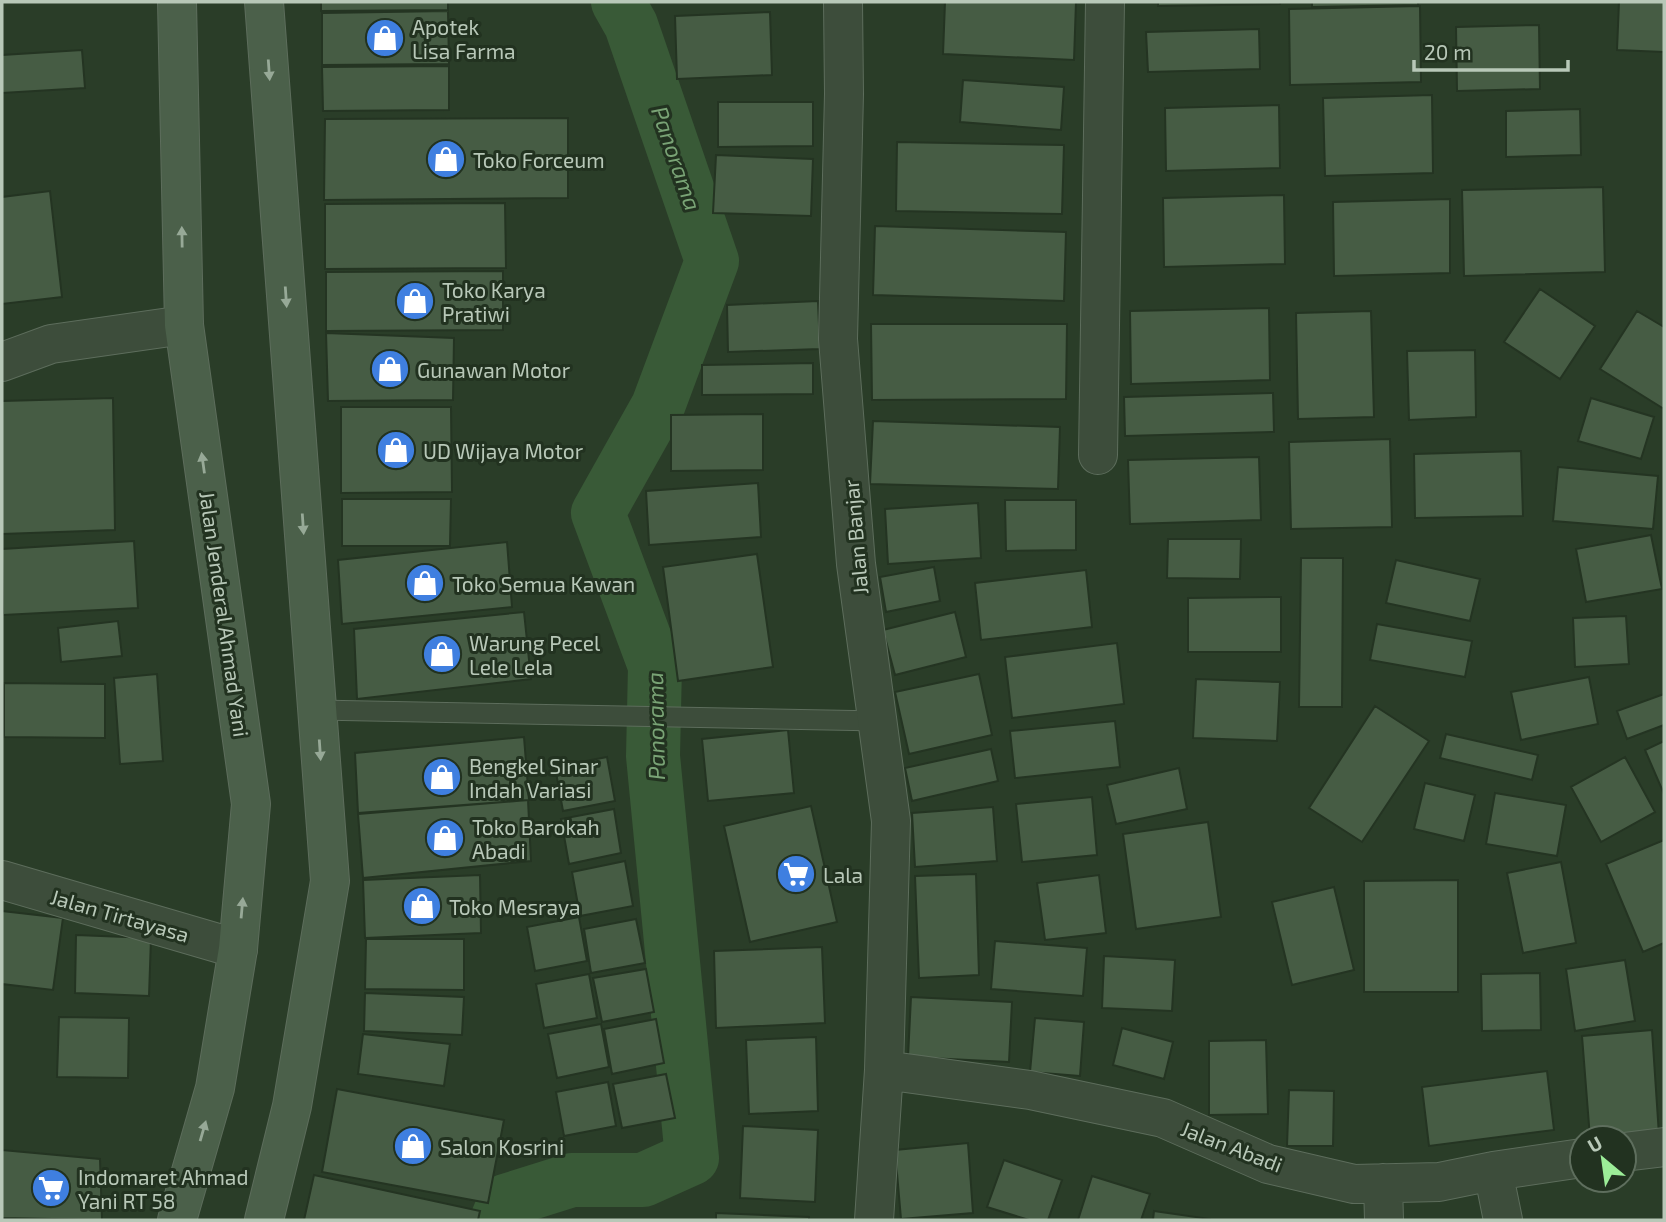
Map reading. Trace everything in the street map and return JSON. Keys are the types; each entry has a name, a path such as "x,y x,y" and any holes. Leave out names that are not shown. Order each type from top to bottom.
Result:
{"main road":[{"name":"Jalan Jenderal Ahmad Yani","path":"177,2 184,325 251,804 238,949 215,1088 177,1220"},
{"path":"264,2 330,881 292,1106 264,1220"}],"street":[{"name":"Jalan Banjar","path":"843,2 844,94 838,339 856,564 891,821 884,1070 874,1220"},
{"path":"1098,455 1105,2"},
{"path":"2,362 51,344 184,325"},
{"name":"Jalan Tirtayasa","path":"2,880 238,949"},
{"name":"Jalan Abadi","path":"884,1070 1030,1090 1163,1118 1268,1164 1354,1184 1439,1182 1568,1160"},
{"path":"1638,1150 1664,1147"},
{"path":"1493,1171 1503,1220"},
{"path":"1383,1183 1384,1220"}],"lane":[{"path":"317,710 879,721"}],"building":[{"path":"321,2 448,2 448,10 321,11"},
{"path":"945,2 1076,2 1074,60 943,54"},
{"path":"1158,2 1280,2 1280,4 1158,6"},
{"path":"1312,2 1418,2 1418,5 1312,7"},
{"path":"1619,2 1664,2 1664,52 1617,50"},
{"path":"1420,6 1421,82 1290,85 1289,9"},
{"name":"Apotek Lisa Farma","path":"448,11 449,64 322,65 322,13"},
{"path":"770,12 772,75 677,79 675,16"},
{"path":"1539,25 1540,89 1457,91 1456,27"},
{"path":"1259,29 1260,69 1148,72 1146,32"},
{"path":"82,50 85,88 2,93 2,55"},
{"path":"449,66 449,110 323,111 322,67"},
{"path":"963,80 1064,87 1061,130 960,122"},
{"path":"1432,95 1433,173 1325,176 1323,98"},
{"path":"718,102 813,102 813,146 718,147"},
{"path":"1279,105 1280,168 1166,171 1165,108"},
{"path":"1580,109 1581,155 1506,157 1506,111"},
{"name":"Toko Forceum","path":"568,118 568,198 324,200 325,119"},
{"path":"897,142 1064,145 1062,214 896,211"},
{"path":"716,155 813,159 811,216 713,213"},
{"path":"1603,187 1605,272 1464,276 1462,190"},
{"path":"50,191 62,297 2,304 2,197"},
{"path":"1284,195 1285,264 1164,267 1163,198"},
{"path":"1450,199 1450,273 1334,276 1333,202"},
{"path":"505,203 506,268 325,269 325,204"},
{"path":"875,226 1066,232 1064,301 873,295"},
{"name":"Toko Karya Pratiwi","path":"503,271 503,330 326,331 326,272"},
{"path":"1540,289 1595,326 1560,379 1504,342"},
{"path":"818,301 820,349 728,352 727,305"},
{"path":"1269,308 1270,380 1131,384 1130,311"},
{"path":"1371,311 1374,417 1298,419 1296,313"},
{"path":"1637,311 1664,327 1664,409 1600,369"},
{"path":"871,324 1067,324 1066,399 872,400"},
{"name":"Gunawan Motor","path":"326,333 454,338 453,400 328,401"},
{"path":"1475,350 1476,417 1409,420 1407,351"},
{"path":"813,363 813,394 702,395 702,365"},
{"path":"1273,393 1274,432 1125,436 1124,397"},
{"path":"113,398 115,530 2,534 2,401"},
{"path":"1591,398 1654,417 1641,459 1578,441"},
{"name":"UD Wijaya Motor","path":"341,407 451,407 452,492 341,493"},
{"path":"763,414 763,470 671,471 671,415"},
{"path":"873,421 1060,427 1058,489 870,484"},
{"path":"1390,439 1392,527 1291,529 1289,442"},
{"path":"1521,451 1523,516 1415,518 1414,454"},
{"path":"1259,457 1261,520 1130,524 1128,460"},
{"path":"1558,467 1658,476 1653,529 1553,521"},
{"path":"758,483 761,537 649,545 646,491"},
{"path":"342,499 451,499 450,546 342,546"},
{"path":"1005,500 1076,500 1076,550 1006,551"},
{"path":"978,503 981,558 888,564 885,509"},
{"path":"1651,535 1662,589 1586,602 1576,549"},
{"path":"1168,539 1241,539 1240,579 1167,578"},
{"path":"134,541 138,608 3,615 2,549"},
{"name":"Toko Semua Kawan","path":"507,542 512,607 342,624 338,560"},
{"path":"757,554 773,667 678,681 663,567"},
{"path":"1301,558 1343,558 1342,707 1299,707"},
{"path":"1396,560 1480,579 1470,621 1386,603"},
{"path":"934,567 940,601 886,612 880,577"},
{"path":"1086,570 1092,627 981,640 975,583"},
{"path":"1281,597 1281,652 1188,652 1188,598"},
{"name":"Warung Pecel Lele Lela","path":"524,612 531,679 357,699 354,629"},
{"path":"955,612 966,657 895,675 883,630"},
{"path":"1626,616 1629,664 1575,667 1573,618"},
{"path":"118,621 122,656 61,662 58,628"},
{"path":"1377,624 1472,641 1465,677 1370,660"},
{"path":"1117,643 1124,704 1012,718 1005,657"},
{"path":"157,674 163,761 120,764 114,678"},
{"path":"979,674 992,735 909,754 895,692"},
{"path":"1589,677 1598,724 1521,740 1511,692"},
{"path":"1196,679 1280,682 1277,741 1193,738"},
{"path":"4,683 105,684 105,738 4,737"},
{"path":"1664,694 1664,725 1627,739 1617,711"},
{"path":"1375,706 1429,741 1362,842 1309,808"},
{"path":"1115,721 1120,767 1015,778 1010,731"},
{"path":"788,730 794,793 708,801 702,739"},
{"path":"1446,734 1538,755 1532,780 1440,758"},
{"name":"Bengkel Sinar Indah Variasi","path":"524,737 529,800 358,813 355,753"},
{"path":"1664,741 1664,794 1645,750"},
{"path":"991,749 998,781 912,801 905,768"},
{"path":"607,757 615,801 563,811 555,767"},
{"path":"1625,757 1655,812 1601,842 1571,787"},
{"path":"1179,768 1187,809 1116,824 1107,785"},
{"path":"1425,783 1475,795 1464,841 1414,829"},
{"path":"1495,793 1566,805 1557,856 1486,844"},
{"path":"1092,797 1097,855 1022,862 1016,804"},
{"name":"Toko Barokah Abadi","path":"528,800 531,861 363,878 358,814"},
{"path":"811,806 837,922 750,942 724,826"},
{"path":"993,807 997,861 915,867 912,813"},
{"path":"614,809 621,853 569,864 561,819"},
{"path":"1208,822 1221,917 1136,929 1123,834"},
{"path":"1664,840 1664,943 1643,952 1606,864"},
{"path":"625,861 633,906 580,916 572,872"},
{"path":"1561,862 1576,943 1523,953 1507,873"},
{"path":"976,874 979,975 919,978 915,876"},
{"name":"Toko Mesraya","path":"480,875 481,933 365,938 363,880"},
{"path":"1099,875 1106,933 1045,940 1037,883"},
{"path":"1458,880 1458,992 1364,992 1364,881"},
{"path":"1334,887 1354,970 1292,985 1272,902"},
{"path":"2,911 63,918 53,990 2,984"},
{"path":"579,917 587,961 535,971 527,927"},
{"path":"636,919 645,963 591,973 584,929"},
{"path":"76,935 151,938 149,996 75,993"},
{"path":"366,939 464,939 464,990 365,989"},
{"path":"995,941 1087,948 1083,996 991,989"},
{"path":"822,947 825,1023 716,1028 714,951"},
{"path":"1104,956 1175,960 1172,1011 1102,1008"},
{"path":"1625,960 1635,1021 1575,1031 1566,969"},
{"path":"646,969 654,1012 602,1022 593,978"},
{"path":"1540,973 1541,1030 1482,1031 1481,974"},
{"path":"589,974 597,1018 544,1028 536,984"},
{"path":"365,993 464,997 462,1035 364,1031"},
{"path":"911,997 1012,1002 1009,1062 908,1057"},
{"path":"59,1017 129,1018 128,1078 57,1077"},
{"path":"1035,1018 1084,1022 1080,1076 1030,1072"},
{"path":"656,1019 664,1063 612,1074 604,1029"},
{"path":"601,1024 609,1067 557,1078 548,1034"},
{"path":"1122,1028 1173,1042 1164,1079 1113,1065"},
{"path":"1652,1030 1659,1135 1638,1136 1638,1124 1589,1124 1582,1036"},
{"path":"363,1034 450,1044 444,1086 358,1074"},
{"path":"816,1037 818,1111 749,1114 746,1040"},
{"path":"1266,1040 1268,1114 1209,1115 1209,1041"},
{"path":"1547,1071 1554,1130 1429,1146 1422,1087"},
{"path":"666,1074 675,1118 622,1128 613,1084"},
{"path":"608,1082 616,1126 564,1136 556,1092"},
{"name":"Salon Kosrini","path":"337,1089 504,1120 488,1203 322,1172"},
{"path":"1289,1090 1334,1091 1333,1146 1287,1146"},
{"path":"743,1126 818,1130 815,1202 740,1198"},
{"path":"968,1143 973,1213 901,1219 895,1150"},
{"name":"Indomaret Ahmad Yani RT 58","path":"2,1150 100,1159 102,1220 2,1218"},
{"path":"1004,1160 1062,1180 1048,1220 1029,1220 987,1207"},
{"path":"314,1175 480,1211 478,1220 304,1220"},
{"path":"1092,1176 1150,1194 1141,1220 1078,1220"},
{"path":"1154,1211 1210,1219 1210,1220 1153,1220"},
{"path":"716,1213 809,1217 809,1220 716,1220"}],"waterway":[{"name":"Panorama","path":"497,1220 505,1201 572,1180 643,1180 692,1158 653,756 655,666 598,513 658,406 712,261 631,25 618,2"}],"place":[{"name":"Apotek Lisa Farma","path":"385,38"},
{"name":"Toko Forceum","path":"446,159"},
{"name":"Toko Karya Pratiwi","path":"415,301"},
{"name":"Gunawan Motor","path":"390,369"},
{"name":"UD Wijaya Motor","path":"396,450"},
{"name":"Toko Semua Kawan","path":"425,583"},
{"name":"Warung Pecel Lele Lela","path":"442,654"},
{"name":"Bengkel Sinar Indah Variasi","path":"442,777"},
{"name":"Toko Barokah Abadi","path":"445,838"},
{"name":"Lala","path":"796,874"},
{"name":"Toko Mesraya","path":"422,906"},
{"name":"Salon Kosrini","path":"413,1146"},
{"name":"Indomaret Ahmad Yani RT 58","path":"51,1188"}]}
